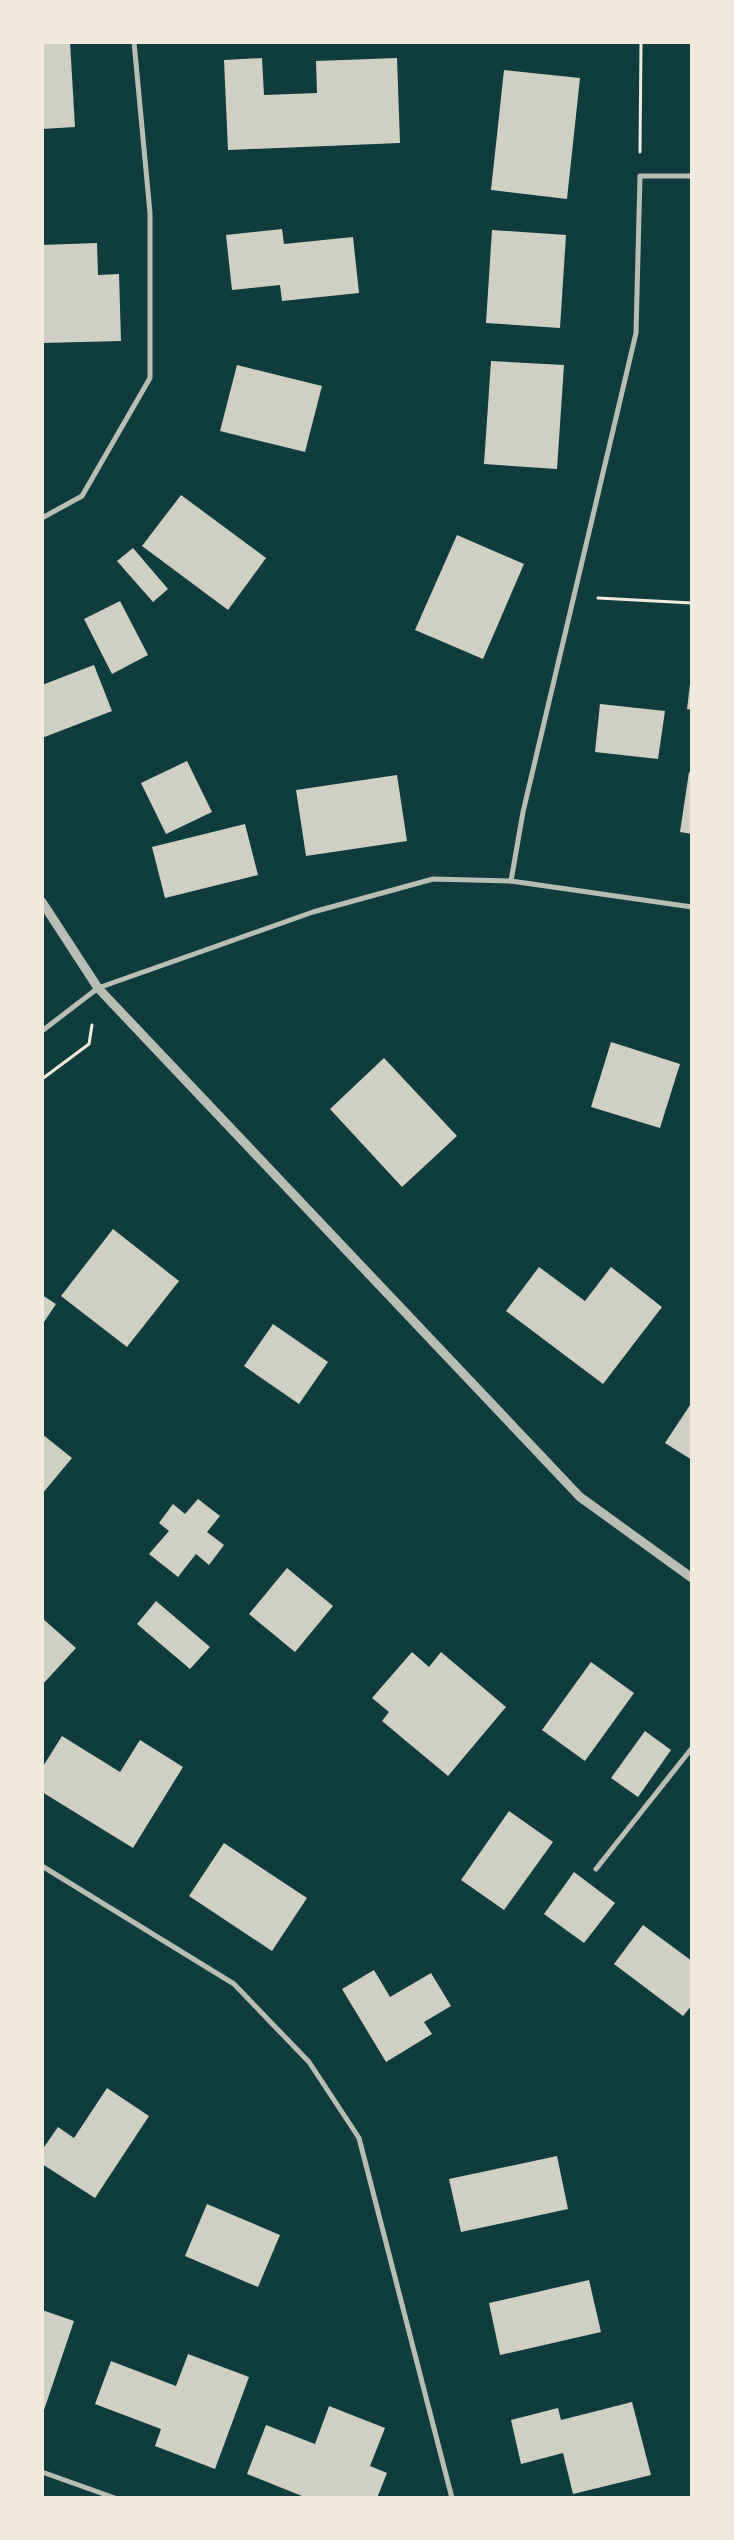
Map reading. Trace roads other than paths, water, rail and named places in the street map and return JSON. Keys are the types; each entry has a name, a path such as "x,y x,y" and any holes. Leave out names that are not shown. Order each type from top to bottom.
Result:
{"street":[{"path":"42,518 82,496 150,378 150,213 134,42"},
{"path":"511,881 523,812 636,333 640,176 692,176"},
{"path":"42,1031 98,988 313,912 433,879 511,881 692,906"},
{"path":"42,902 98,988 580,1497 692,1578"},
{"path":"596,1869 692,1748"},
{"path":"42,1866 234,1984 309,2062 359,2138 452,2498"},
{"path":"42,2472 115,2498"}]}
